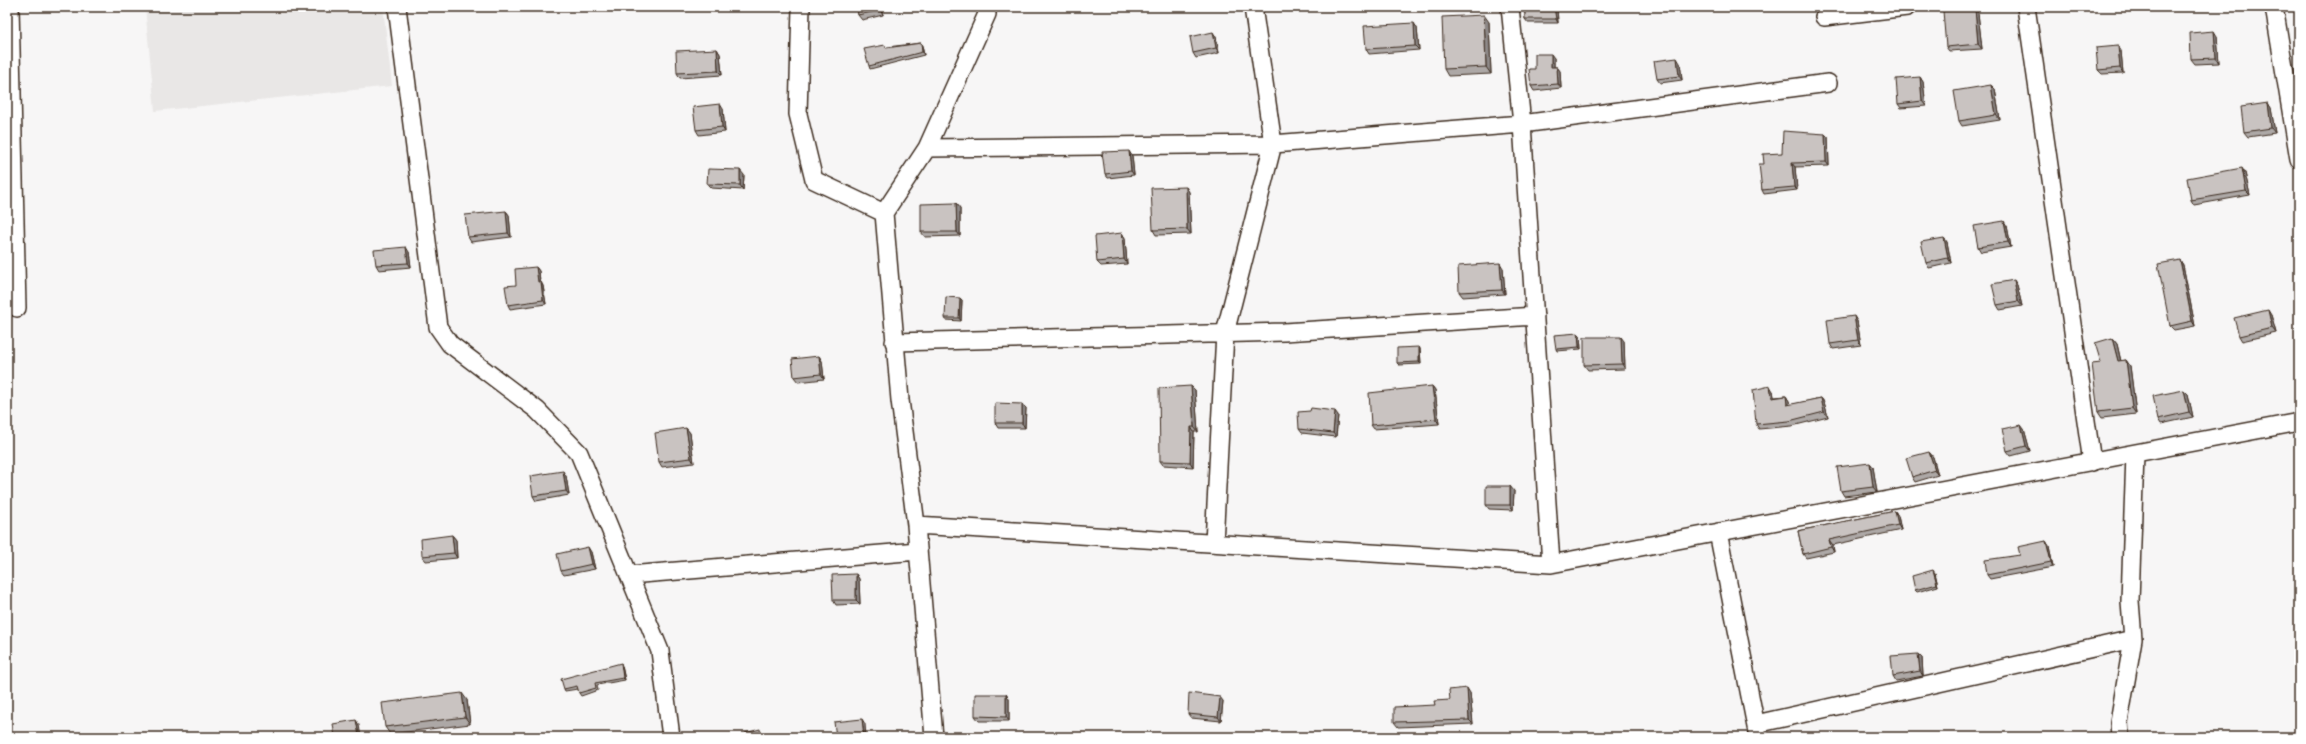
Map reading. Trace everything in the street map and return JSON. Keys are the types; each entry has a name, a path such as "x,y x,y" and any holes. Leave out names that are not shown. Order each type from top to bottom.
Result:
{"street":[{"path":"10,7 17,308"},
{"path":"397,7 438,327 450,344 537,410 579,453 660,651 671,737"},
{"path":"801,7 798,114 814,180 884,213"},
{"path":"934,737 916,525 900,400 884,213 927,148 987,14 986,7"},
{"path":"1214,543 1224,333 1273,144 1254,7"},
{"path":"1510,7 1522,124 1551,564"},
{"path":"1824,17 1907,7"},
{"path":"2026,7 2092,462"},
{"path":"2274,7 2299,159"},
{"path":"927,148 1273,144 1522,124 1828,83"},
{"path":"895,341 1284,332 1535,316"},
{"path":"916,525 1551,564 2299,422"},
{"path":"2120,737 2119,722 2133,639 2130,600 2134,454"},
{"path":"1718,532 1757,730 2133,639"},
{"path":"629,575 918,551"}],"shaded area":[{"path":"145,7 383,7 392,86 155,111"}],"building":[{"path":"857,7 879,7 880,10 858,15"},
{"path":"1520,7 1554,7 1556,19 1525,19 1525,8"},
{"path":"1975,9 1978,44 1946,47 1943,11"},
{"path":"1484,15 1486,67 1444,69 1442,17"},
{"path":"1414,23 1415,46 1366,49 1364,26"},
{"path":"2214,31 2216,58 2191,59 2190,33"},
{"path":"1213,32 1216,48 1193,53 1190,37"},
{"path":"921,43 922,52 869,66 864,49 885,45 886,48"},
{"path":"2118,46 2120,68 2098,70 2096,48"},
{"path":"717,49 718,71 677,73 676,51"},
{"path":"1535,54 1551,54 1551,67 1557,67 1558,84 1531,86 1529,69 1535,69"},
{"path":"1677,58 1679,76 1657,79 1654,61"},
{"path":"1920,77 1922,101 1898,104 1896,79"},
{"path":"1991,85 1996,115 1959,121 1954,91"},
{"path":"2268,103 2271,128 2244,132 2241,107"},
{"path":"720,104 722,127 696,130 693,107"},
{"path":"1783,131 1825,134 1826,162 1792,163 1794,187 1762,190 1759,164 1764,164 1763,154 1782,153"},
{"path":"1129,151 1131,171 1105,174 1102,152"},
{"path":"2242,168 2246,191 2191,200 2187,178"},
{"path":"708,169 740,170 740,185 707,184"},
{"path":"1186,187 1187,229 1153,230 1151,188"},
{"path":"956,203 957,232 921,232 921,204"},
{"path":"506,211 508,233 468,237 465,215"},
{"path":"2004,221 2008,242 1978,247 1974,226"},
{"path":"1122,233 1124,259 1097,262 1095,236"},
{"path":"1944,238 1948,258 1926,263 1921,242"},
{"path":"406,247 408,263 376,265 374,250"},
{"path":"2180,260 2192,321 2170,326 2158,264"},
{"path":"1500,263 1502,290 1459,292 1458,266"},
{"path":"536,267 538,282 541,282 543,300 508,305 505,286 516,285 515,269"},
{"path":"2014,280 2018,301 1997,305 1992,284"},
{"path":"946,297 960,298 959,318 945,318"},
{"path":"2268,310 2272,328 2239,336 2234,318"},
{"path":"1854,316 1858,340 1830,344 1827,320"},
{"path":"1578,333 1579,347 1556,349 1554,335"},
{"path":"1584,337 1621,337 1622,364 1584,365"},
{"path":"2112,338 2118,361 2126,360 2132,408 2098,412 2092,364 2101,363 2095,343"},
{"path":"1419,347 1419,362 1397,363 1397,348"},
{"path":"819,356 821,374 794,377 792,359"},
{"path":"1191,386 1194,427 1191,427 1190,462 1160,461 1159,388"},
{"path":"1432,386 1436,419 1371,425 1369,393"},
{"path":"1770,386 1772,398 1786,396 1787,405 1821,398 1824,412 1789,421 1756,424 1753,390"},
{"path":"2184,390 2189,412 2158,419 2153,396"},
{"path":"995,403 1022,404 1022,423 995,423"},
{"path":"1311,408 1335,411 1333,433 1299,429 1298,412 1310,411"},
{"path":"2021,425 2026,446 2007,451 2002,429"},
{"path":"686,428 691,458 659,462 655,433"},
{"path":"1929,452 1935,470 1912,477 1906,458"},
{"path":"1870,463 1873,487 1841,491 1837,467"},
{"path":"563,471 566,491 533,496 530,476"},
{"path":"1486,486 1510,486 1510,505 1486,505"},
{"path":"1895,511 1898,525 1829,540 1831,547 1803,554 1798,531"},
{"path":"452,535 454,553 422,556 421,539"},
{"path":"2046,541 2051,562 1987,575 1985,560 2020,555 2018,547"},
{"path":"588,547 592,564 561,571 557,554"},
{"path":"1933,570 1937,584 1915,590 1912,576"},
{"path":"856,574 856,600 833,600 832,575"},
{"path":"1918,654 1920,671 1893,676 1891,656"},
{"path":"621,663 623,678 595,683 596,688 579,693 577,686 564,689 561,679"},
{"path":"1467,688 1469,720 1394,722 1394,707 1435,705 1434,701 1450,700 1449,690"},
{"path":"462,693 465,717 385,727 382,703"},
{"path":"1189,693 1220,697 1218,717 1188,714"},
{"path":"975,694 1006,694 1006,717 975,716"},
{"path":"862,719 864,737 836,737 834,722"},
{"path":"356,720 359,736 335,737 333,724"},
{"path":"760,729 761,737 746,737 745,733"}]}
